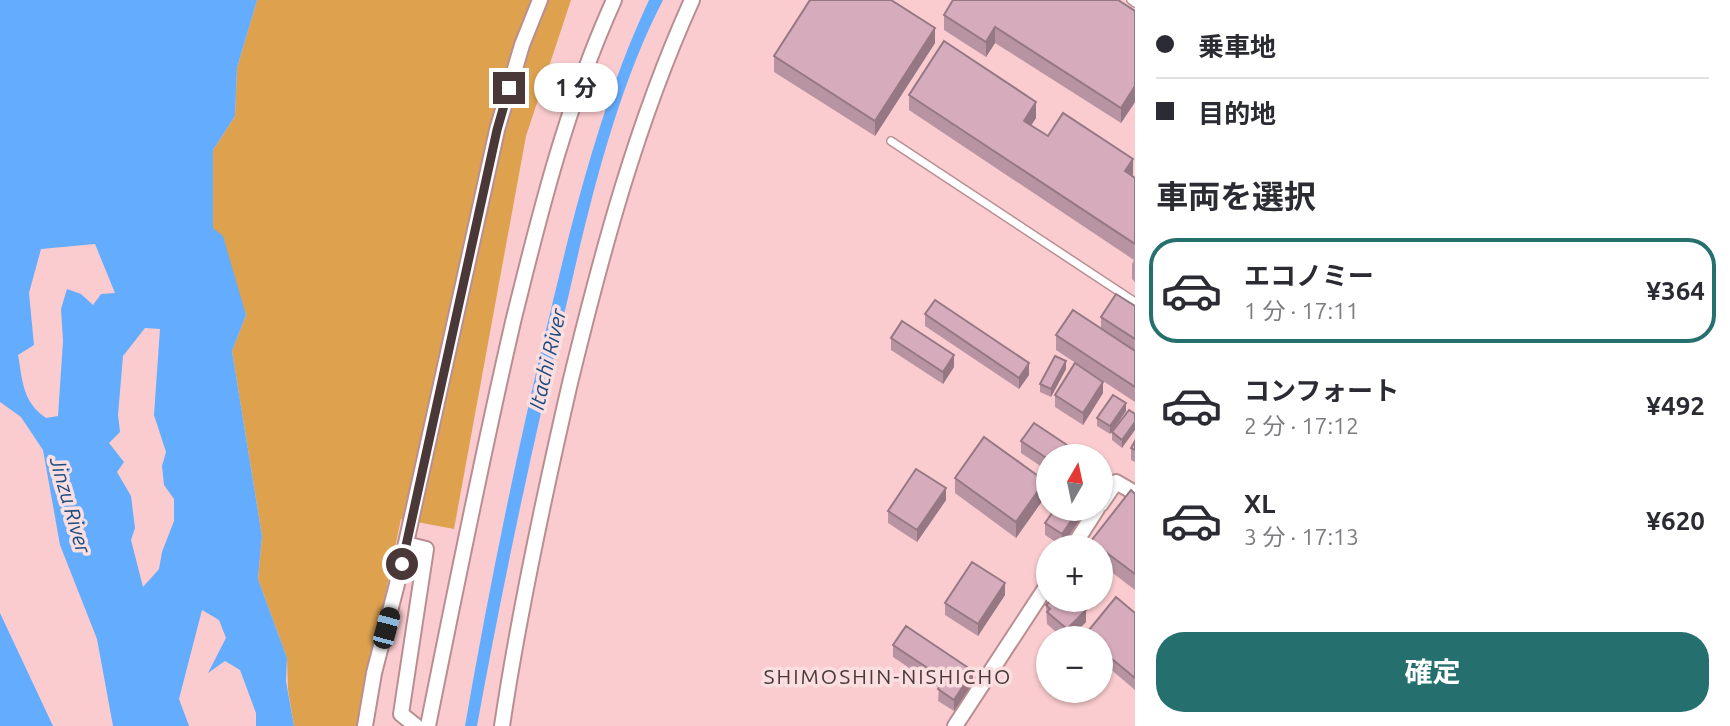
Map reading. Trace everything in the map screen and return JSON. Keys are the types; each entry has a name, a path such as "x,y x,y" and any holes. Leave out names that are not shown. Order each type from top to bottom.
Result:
{"street":[{"path":"365,726 374,673 406,544 497,130 522,45 540,0"},
{"path":"428,726 493,411 530,253 563,127 587,59 614,0"},
{"path":"502,726 551,466 598,267 640,128 692,0"},
{"path":"1113,486 1116,482 1135,493"},
{"path":"406,544 426,549 401,714 416,726"},
{"path":"955,726 1036,602"}],"lane":[{"path":"1130,0 1135,3"},
{"path":"891,141 1135,302"}],"shaded area":[{"path":"257,0 571,0 526,136 454,529 401,519 358,726 294,726 288,690 287,658 258,579 262,536 232,351 246,315 213,228 213,150 235,116 237,68"}],"water":[{"name":"Jinzu River","path":"0,0 257,0 237,68 235,116 213,150 213,228 223,236 246,315 232,351 262,536 258,579 287,658 286,681 294,726 256,726 256,713 240,670 225,661 208,673 226,638 219,620 202,610 179,699 189,726 113,726 97,639 60,545 43,450 21,417 0,402","holes":["95,244 115,293 101,294 93,305 81,294 67,289 61,309 63,341 58,416 46,418 28,398 18,355 34,345 29,293 41,249","145,328 160,329 154,415 166,452 162,466 164,485 174,499 174,521 162,552 159,569 143,587 131,540 135,528 131,496 117,472 124,462 109,443 120,432 118,415 123,356"]},
{"name":"Itachi River","path":"649,0 663,0 631,72 595,186 530,460 477,726 465,726 513,478 567,246 602,121"},
{"path":"0,613 53,726 0,726"}],"building":[{"path":"810,0 891,0 935,28 875,121 774,56"},
{"path":"953,0 1118,0 1135,11 1135,86 1121,108 995,27 986,42 944,15"},
{"path":"944,41 1036,102 1024,121 1048,136 1063,113 1133,159 1125,171 1135,178 1135,244 909,95"},
{"path":"1116,294 1135,306 1135,339 1101,317"},
{"path":"935,300 1029,363 1019,378 925,314"},
{"path":"1073,310 1135,351 1135,387 1056,335"},
{"path":"902,321 954,355 943,372 891,338"},
{"path":"1055,356 1066,361 1051,389 1040,384"},
{"path":"1075,363 1103,382 1083,413 1055,395"},
{"path":"1113,395 1126,403 1110,426 1097,418"},
{"path":"1129,410 1135,414 1135,422 1122,440 1112,432"},
{"path":"1034,423 1066,444 1036,444 1036,451 1021,441"},
{"path":"984,437 1036,475 1036,494 1016,522 955,478"},
{"path":"916,469 946,488 917,530 888,511"},
{"path":"1131,490 1135,494 1135,574 1113,558 1113,535 1096,535 1106,522 1113,522 1113,513"},
{"path":"1046,522 1070,522 1062,534"},
{"path":"972,562 1005,583 978,624 945,603"},
{"path":"1116,597 1135,613 1135,678 1113,660 1113,626 1092,626 1104,612 1113,612 1113,601"},
{"path":"1047,612 1084,612 1070,626 1063,626"},
{"path":"906,626 973,671 954,700 938,689 944,679 893,645"}],"district":[{"name":"SHIMOSHIN-NISHICHO","path":"888,676"}],"route":[{"path":"402,564 497,130 509,88"}]}
